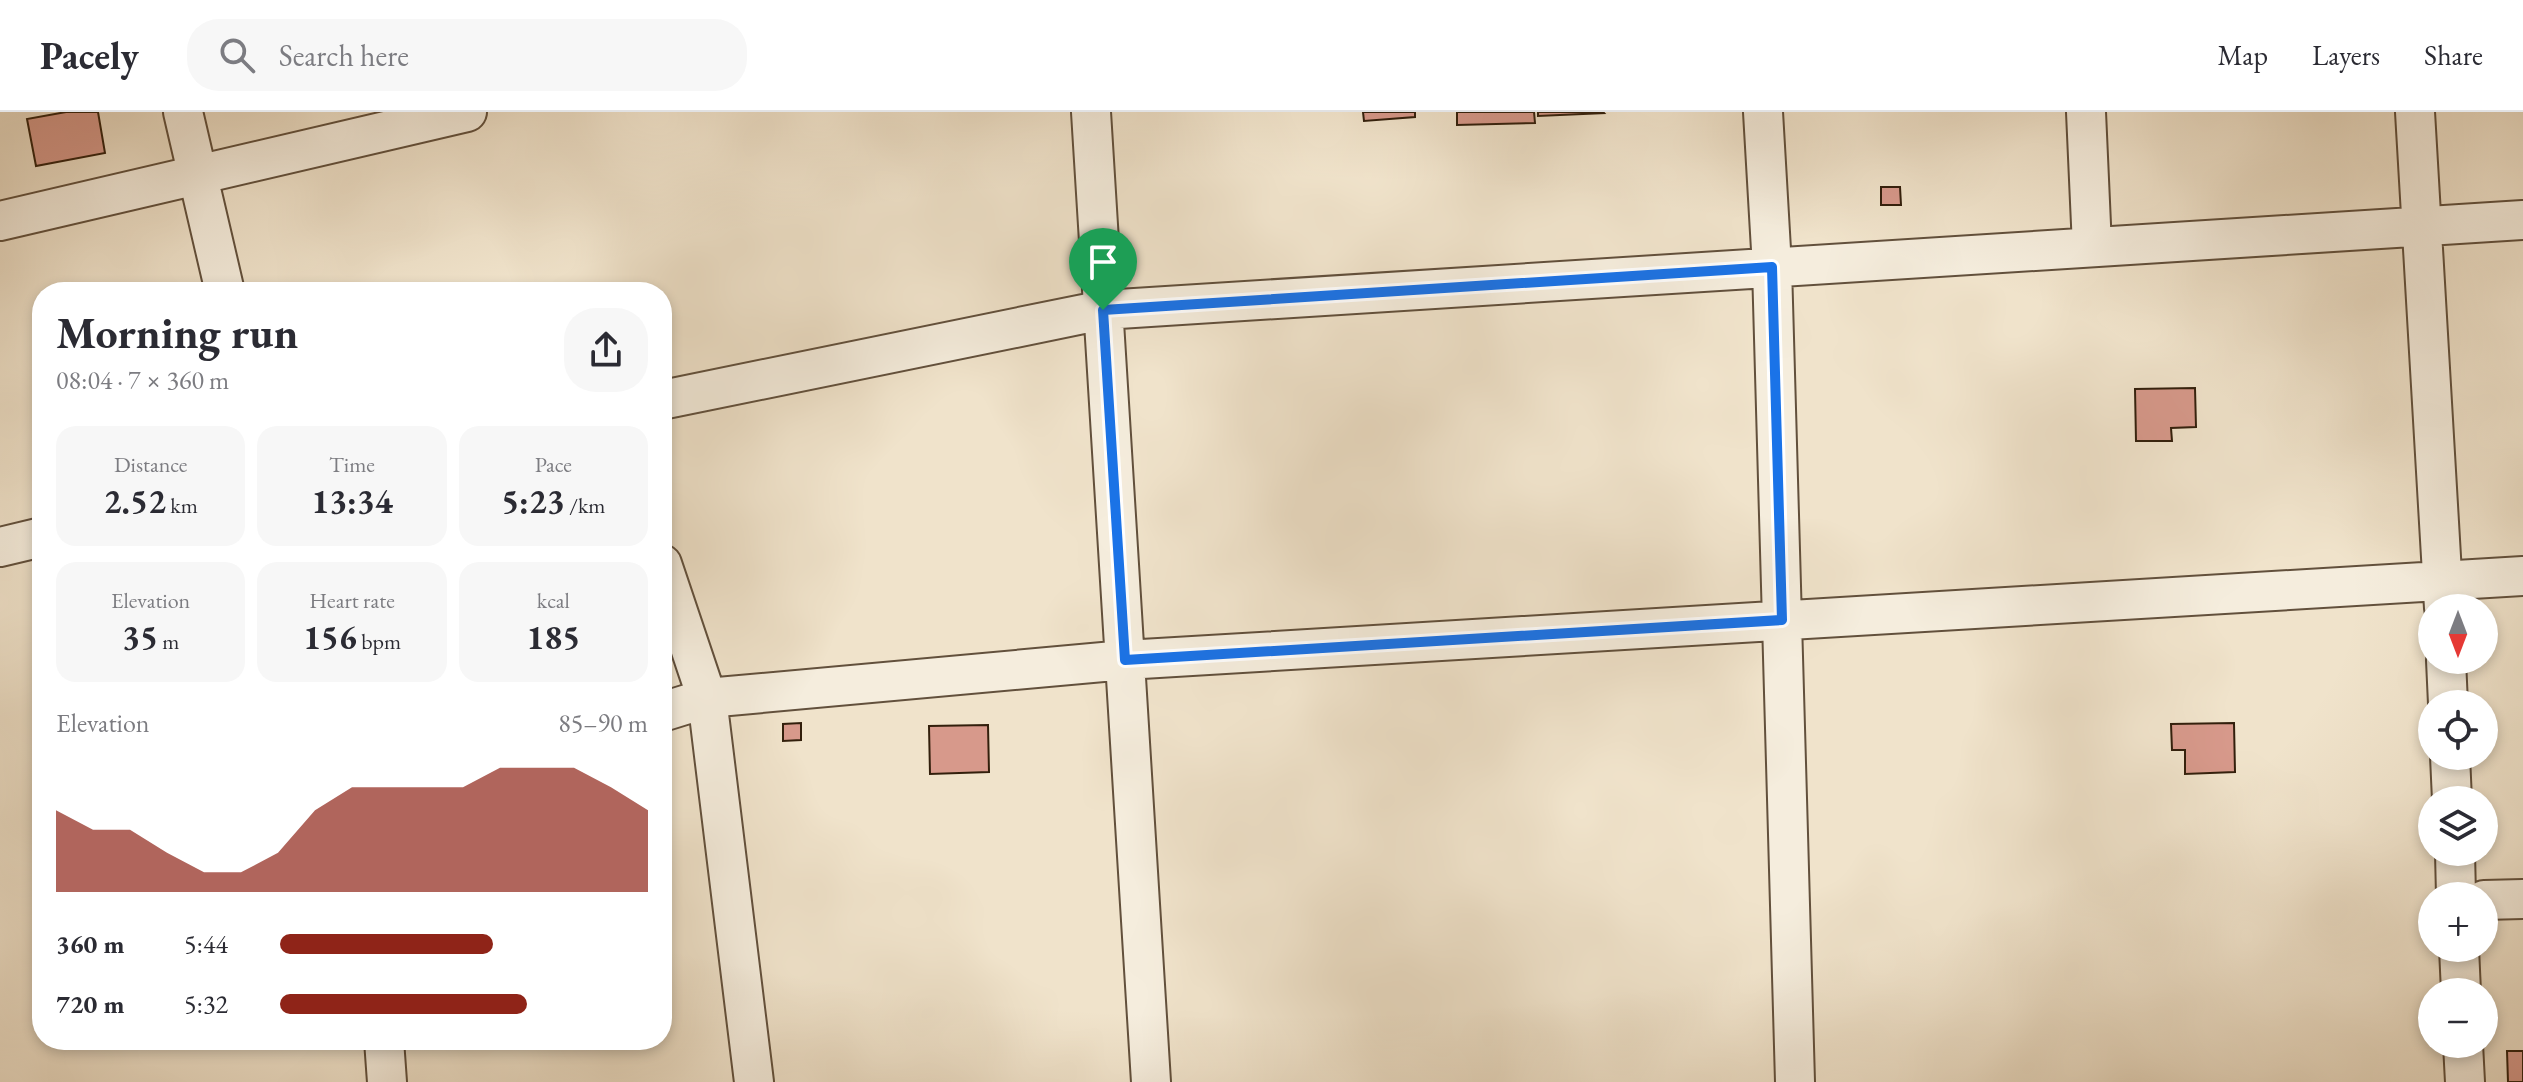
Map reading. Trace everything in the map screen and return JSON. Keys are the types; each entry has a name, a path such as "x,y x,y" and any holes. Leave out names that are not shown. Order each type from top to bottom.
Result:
{"street":[{"path":"183,112 223,282"},
{"path":"0,221 467,112"},
{"path":"1091,112 1151,1082"},
{"path":"1763,112 1772,267 1795,1082"},
{"path":"2086,112 2092,247"},
{"path":"2415,112 2443,594 2523,576"},
{"path":"672,398 1103,310 2523,220"},
{"path":"0,547 32,539"},
{"path":"672,594 707,698 754,1082"},
{"path":"672,709 707,698 1125,660 1782,620 2418,595"},
{"path":"2498,900 2523,899"},
{"path":"385,1050 387,1082"},
{"path":"2464,1058 2465,1082"}],"building":[{"path":"66,112 98,112 105,153 36,166 27,119"},
{"path":"1363,112 1415,112 1415,117 1364,121"},
{"path":"1457,112 1534,112 1535,123 1457,125"},
{"path":"1538,112 1603,112 1604,113 1538,116"},
{"path":"1881,187 1900,187 1901,205 1881,205"},
{"path":"2195,388 2196,427 2171,428 2172,441 2136,441 2135,389"},
{"path":"801,723 801,740 783,741 783,724"},
{"path":"2234,723 2235,772 2185,774 2185,750 2172,750 2171,724"},
{"path":"988,725 989,772 930,774 929,726"},
{"path":"2507,1051 2523,1051 2523,1082 2508,1082"}],"route":[{"path":"1772,267 1782,620 1125,660 1103,310 1772,267"}]}
